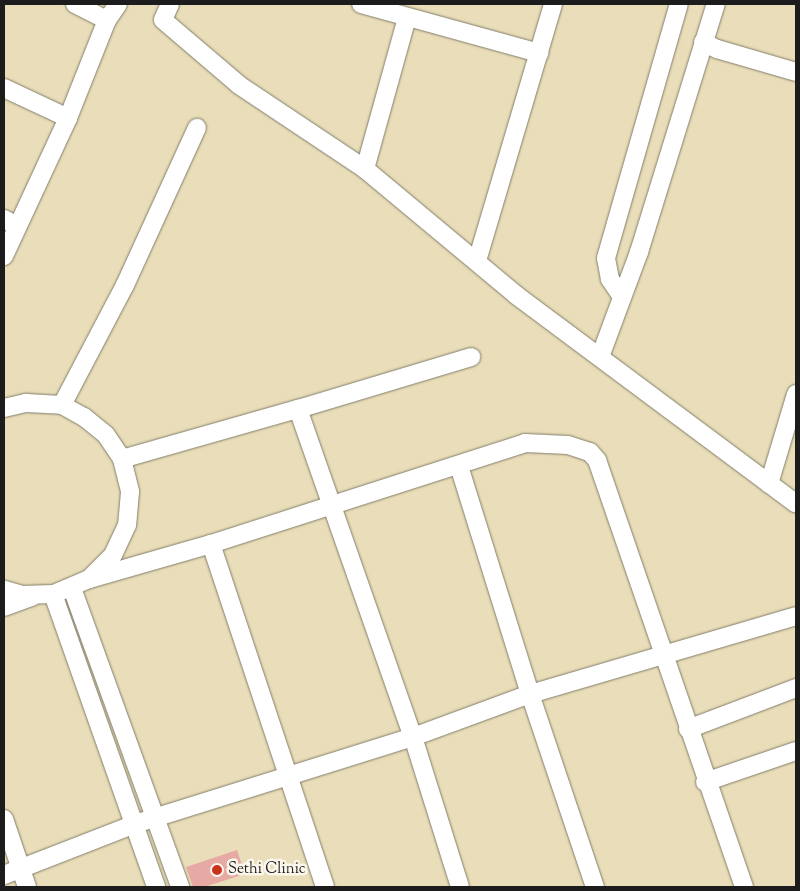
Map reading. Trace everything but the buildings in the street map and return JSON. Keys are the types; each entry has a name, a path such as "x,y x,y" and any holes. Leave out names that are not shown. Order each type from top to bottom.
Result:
{"street":[{"path":"75,4 107,20"},
{"path":"4,256 11,223 68,118 107,20 118,4"},
{"path":"170,4 163,20 239,85 365,169 516,295 796,504"},
{"path":"361,4 407,18 539,52"},
{"path":"477,261 554,4"},
{"path":"622,296 610,280 608,249 680,4"},
{"path":"600,357 622,296 716,4"},
{"path":"365,169 407,18"},
{"path":"703,42 717,49 796,72"},
{"path":"4,88 68,118"},
{"path":"62,405 125,285 197,128"},
{"path":"122,459 471,357"},
{"path":"769,484 796,394"},
{"path":"4,408 26,403 62,405 84,416 106,435 122,459 130,492 127,525 113,555 89,579"},
{"path":"298,409 413,737 460,887"},
{"path":"4,607 72,588 89,579 211,544 525,444 568,445 590,452 597,460 662,657 744,887"},
{"path":"459,466 530,694 595,887"},
{"path":"211,544 325,887"},
{"path":"72,588 180,887"},
{"path":"4,590 46,594"},
{"path":"46,594 134,824 156,887"},
{"path":"12,872 134,824 413,737 530,694 662,657 796,616"},
{"path":"688,729 796,688"},
{"path":"706,782 796,751"},
{"path":"4,820 12,872 27,887"}],"place":[{"name":"Sethi Clinic","path":"217,870"}]}
